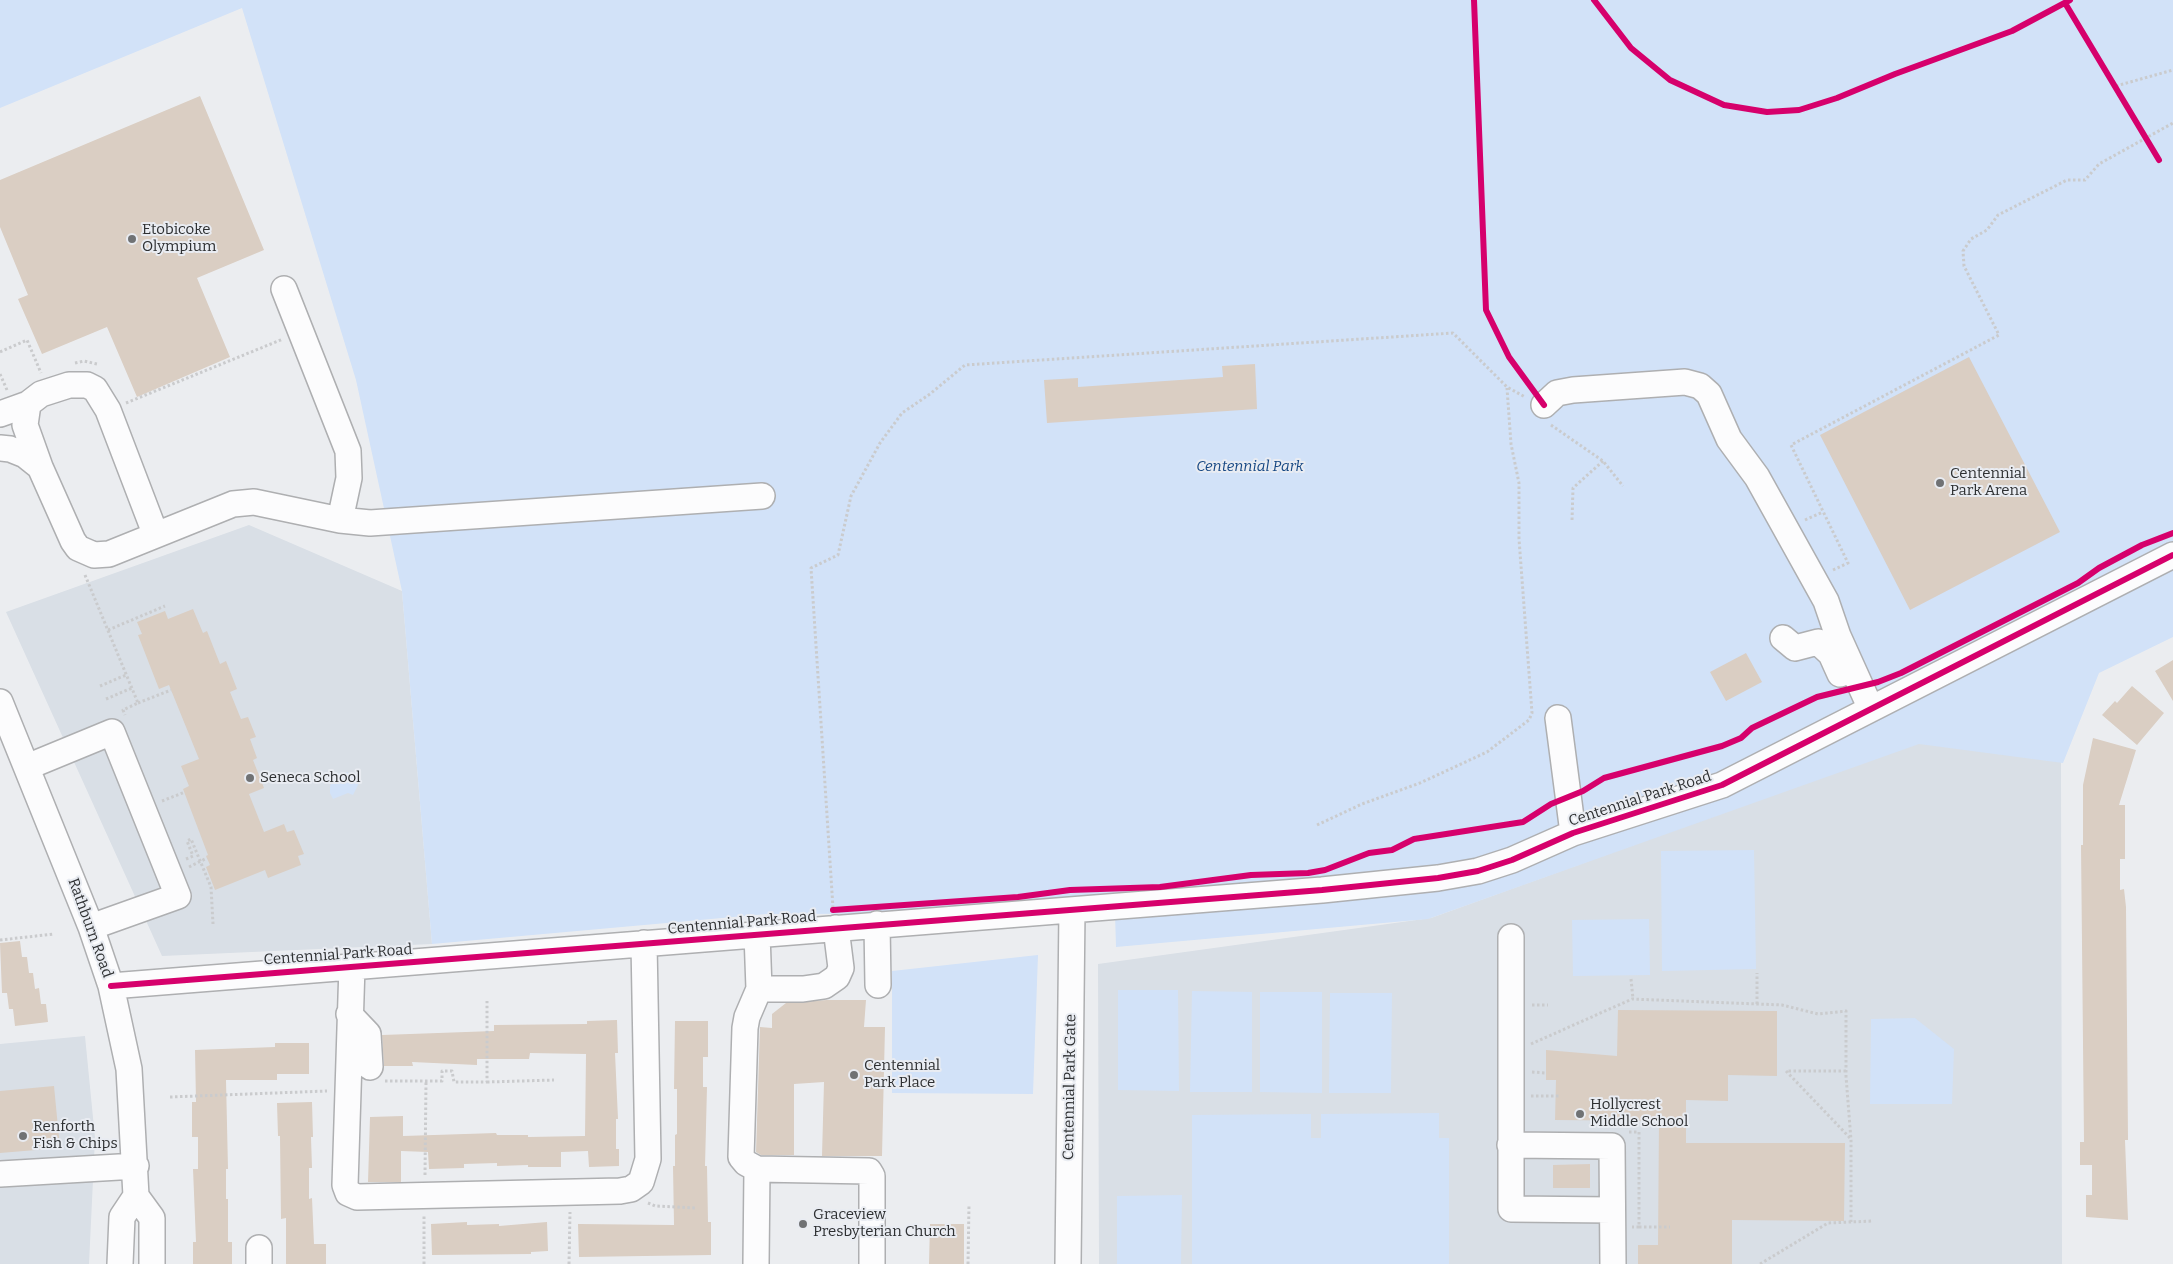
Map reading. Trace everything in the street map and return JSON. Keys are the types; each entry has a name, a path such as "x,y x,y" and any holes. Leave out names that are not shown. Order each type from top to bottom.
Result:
{"street":[{"path":"284,289 348,451 349,478 340,520"},
{"path":"1546,414 1557,393 1573,390 1685,382 1700,386 1709,394 1729,439 1757,478 1826,601 1865,712"},
{"path":"0,414 22,395 41,394 69,385 87,385 95,389 108,410 155,533"},
{"path":"22,395 25,425 40,467 73,541 85,552 94,555 109,554 155,533 233,504 254,502 340,520 370,523 762,496"},
{"path":"0,448 10,448 25,455 40,467"},
{"name":"Centennial Park Road","path":"111,986 757,934 837,916 877,924 1072,910 1438,878 1478,871 1512,860 1572,834 1722,786 2173,555"},
{"path":"1783,638 1795,648 1818,642 1824,634 1829,613"},
{"path":"1818,642 1831,654 1865,712"},
{"name":"Rathburn Road","path":"0,702 91,927 111,986 129,1069 136,1166 136,1196"},
{"path":"1558,718 1572,834"},
{"path":"27,766 112,732 178,896 91,927"},
{"name":"Centennial Park Gate","path":"1068,1264 1072,910"},
{"path":"759,989 824,986 837,977 841,968 837,916"},
{"path":"877,924 878,985"},
{"path":"757,934 759,989 747,1017 745,1028 741,1157 746,1163 757,1169 869,1171 872,1176 872,1264"},
{"path":"1510,938 1511,1209 1612,1210"},
{"path":"352,966 345,1185 348,1193 357,1197 620,1191 631,1189 641,1182 648,1159 644,943"},
{"path":"350,1014 368,1034 370,1068"},
{"path":"1510,1146 1612,1146 1613,1264"},
{"path":"0,1174 136,1166"},
{"path":"756,1264 757,1169"},
{"path":"120,1264 122,1217 136,1196 152,1218 152,1264"}],"path":[{"path":"2058,7 2068,1 2159,160"},
{"path":"2116,86 2173,70"},
{"path":"1814,580 1848,563 1791,445 1999,335 1964,266 1962,258 1966,245 1971,239 1987,230 1998,215 2067,180 2085,180 2100,164 2173,123"},
{"path":"121,405 302,331"},
{"path":"837,916 811,568 838,555 851,496 880,444 902,413 930,394 965,365 1453,333 1514,393 1546,414 1603,461 1623,486"},
{"path":"0,352 27,340 42,376"},
{"path":"0,374 7,390 22,395"},
{"path":"1317,825 1362,804 1420,783 1487,752 1529,720 1532,713 1519,539 1518,483 1511,444 1507,388"},
{"path":"1572,520 1573,488 1603,461"},
{"path":"84,572 138,704"},
{"path":"108,630 165,606"},
{"path":"100,686 126,675"},
{"path":"106,700 132,688"},
{"path":"126,719 123,710 170,690"},
{"path":"156,793 163,810"},
{"path":"207,858 200,862 186,869 182,861 192,856 187,841 191,839 200,862 211,887 213,924"},
{"path":"0,940 54,934"},
{"path":"1757,973 1757,1004"},
{"path":"1631,979 1633,999"},
{"path":"1510,1052 1633,999 1782,1005 1818,1014 1846,1011 1846,1071 1851,1140 1851,1222"},
{"path":"487,1001 487,1082"},
{"path":"170,1097 442,1081 442,1071 452,1071 454,1082 554,1080"},
{"path":"1846,1071 1786,1071 1851,1140"},
{"path":"1531,1072 1546,1073"},
{"path":"424,1264 426,1081"},
{"path":"1531,1096 1561,1096"},
{"path":"569,1264 571,1191"},
{"path":"620,1191 655,1206 696,1208"},
{"path":"968,1264 970,1204"},
{"path":"1760,1264 1828,1223 1872,1220"},
{"path":"1639,1227 1670,1227"}],"shaded area":[{"name":"Seneca School","path":"249,525 402,591 432,944 162,956 6,612"},
{"name":"Hollycrest Middle School","path":"1917,743 2061,762 2062,1264 1099,1264 1098,964 1431,918"},
{"path":"85,1036 95,1138 89,1264 0,1264 0,1044"}],"green space":[{"name":"Centennial Park","path":"0,0 2173,0 2173,637 2099,673 2063,763 1919,744 1428,919 1116,947 1115,913 767,914 432,944 402,591 356,380 242,8 0,108"},
{"path":"347,772 360,781 353,795 348,793 333,799 330,793 330,786 337,773 344,774"},
{"path":"1754,850 1756,969 1662,971 1661,851"},
{"path":"1649,919 1650,975 1573,976 1572,920"},
{"path":"1038,955 1033,1094 892,1093 892,971"},
{"path":"1118,990 1178,990 1179,1091 1118,1090"},
{"path":"1192,991 1252,992 1252,1092 1190,1092"},
{"path":"1260,992 1322,992 1322,1093 1260,1092"},
{"path":"1330,993 1392,993 1391,1093 1329,1093"},
{"path":"1915,1018 1954,1049 1952,1104 1870,1104 1871,1019"},
{"path":"1439,1113 1439,1138 1449,1138 1449,1264 1192,1264 1192,1115 1311,1114 1311,1138 1321,1138 1321,1114"},
{"path":"1182,1195 1181,1264 1117,1264 1117,1196"}],"building":[{"name":"Etobicoke Olympium","path":"200,96 264,250 197,278 230,357 137,397 107,327 42,354 18,299 28,295 0,227 0,180"},
{"name":"Centennial Park Arena","path":"1969,357 2060,532 1910,610 1820,435"},
{"path":"1255,364 1257,409 1047,423 1044,380 1078,378 1078,387 1223,377 1222,366"},
{"path":"193,609 203,633 207,631 220,664 226,661 237,689 230,692 241,719 248,717 256,737 250,739 257,758 253,760 264,788 249,794 264,832 284,824 287,832 294,830 304,854 298,856 301,865 268,878 265,870 215,890 206,867 210,865 206,856 208,855 183,789 189,786 181,766 199,759 169,685 159,689 138,635 142,634 137,622 165,611 168,619"},
{"path":"1746,653 1762,682 1726,701 1710,672"},
{"path":"2173,660 2173,701 2155,671"},
{"path":"2132,686 2164,713 2137,745 2102,715 2115,701 2117,703"},
{"path":"2093,738 2136,750 2119,805 2125,805 2125,859 2120,859 2120,890 2124,889 2126,907 2128,1140 2125,1140 2128,1220 2086,1217 2086,1195 2092,1195 2092,1165 2080,1165 2080,1142 2084,1142 2081,845 2083,845 2083,785"},
{"path":"20,941 22,957 27,957 29,973 33,973 35,989 39,988 41,1004 46,1004 48,1022 15,1026 13,1009 9,1009 7,993 2,993 0,943"},
{"name":"Centennial Park Place","path":"866,1000 864,1027 885,1027 882,1156 822,1156 824,1082 794,1084 794,1155 761,1155 756,1152 760,1027 772,1028 772,1014 786,1003"},
{"path":"1618,1010 1777,1011 1777,1076 1728,1075 1728,1101 1686,1100 1686,1143 1845,1143 1844,1221 1732,1220 1732,1264 1638,1264 1638,1245 1658,1245 1659,1121 1555,1120 1556,1080 1546,1080 1546,1050 1617,1056"},
{"path":"617,1020 618,1053 615,1053 618,1119 616,1119 616,1149 619,1149 619,1166 589,1167 588,1151 561,1152 561,1167 497,1166 497,1163 464,1164 464,1168 429,1169 428,1152 401,1151 401,1182 368,1182 370,1117 403,1116 403,1136 496,1133 497,1135 528,1135 528,1137 585,1136 586,1054 530,1053 529,1059 477,1059 477,1065 412,1062 413,1066 384,1066 382,1035 494,1031 494,1025 587,1024 587,1021"},
{"path":"675,1021 708,1021 708,1057 703,1057 703,1087 707,1087 705,1166 707,1166 708,1222 711,1222 711,1255 579,1257 578,1224 674,1225 673,1166 675,1166 675,1135 677,1134 677,1089 674,1089"},
{"path":"275,1043 309,1043 309,1074 277,1074 277,1080 226,1080 228,1169 226,1169 226,1199 228,1199 228,1242 232,1242 232,1264 193,1264 193,1242 196,1242 193,1169 198,1169 198,1137 192,1137 192,1102 196,1102 195,1050 275,1047"},
{"path":"54,1086 60,1148 0,1153 0,1091"},
{"path":"312,1102 313,1137 311,1137 312,1168 309,1168 309,1199 312,1198 314,1244 326,1244 326,1264 286,1264 286,1218 281,1219 280,1136 278,1136 277,1103"},
{"path":"1590,1164 1590,1188 1553,1188 1553,1165"},
{"path":"467,1222 467,1225 499,1224 499,1226 547,1222 548,1251 531,1252 531,1254 432,1255 431,1224"},
{"path":"930,1224 964,1224 964,1264 929,1264"}],"cycle path":[{"path":"1474,0 1486,310 1509,357 1544,405"},
{"path":"1594,0 1631,48 1670,80 1724,105 1767,112 1799,110 1837,98 1895,74 2012,31 2070,0"},
{"path":"2065,3 2159,160"},
{"path":"833,910 1018,897 1070,890 1160,887 1251,875 1308,873 1325,870 1369,853 1392,850 1414,839 1523,822 1551,804 1583,791 1604,778 1722,746 1741,738 1752,728 1817,697 1878,682 1901,673 2078,583 2099,568 2142,545 2173,533"},
{"path":"111,986 1322,890 1438,878 1478,871 1512,860 1573,833 1722,785 2173,555"}],"place":[{"name":"Etobicoke Olympium","path":"132,239"},
{"name":"Centennial Park Arena","path":"1940,483"},
{"name":"Seneca School","path":"250,778"},
{"name":"Centennial Park Place","path":"854,1075"},
{"name":"Hollycrest Middle School","path":"1580,1114"},
{"name":"Renforth Fish & Chips","path":"23,1136"},
{"name":"Graceview Presbyterian Church","path":"803,1224"}]}
